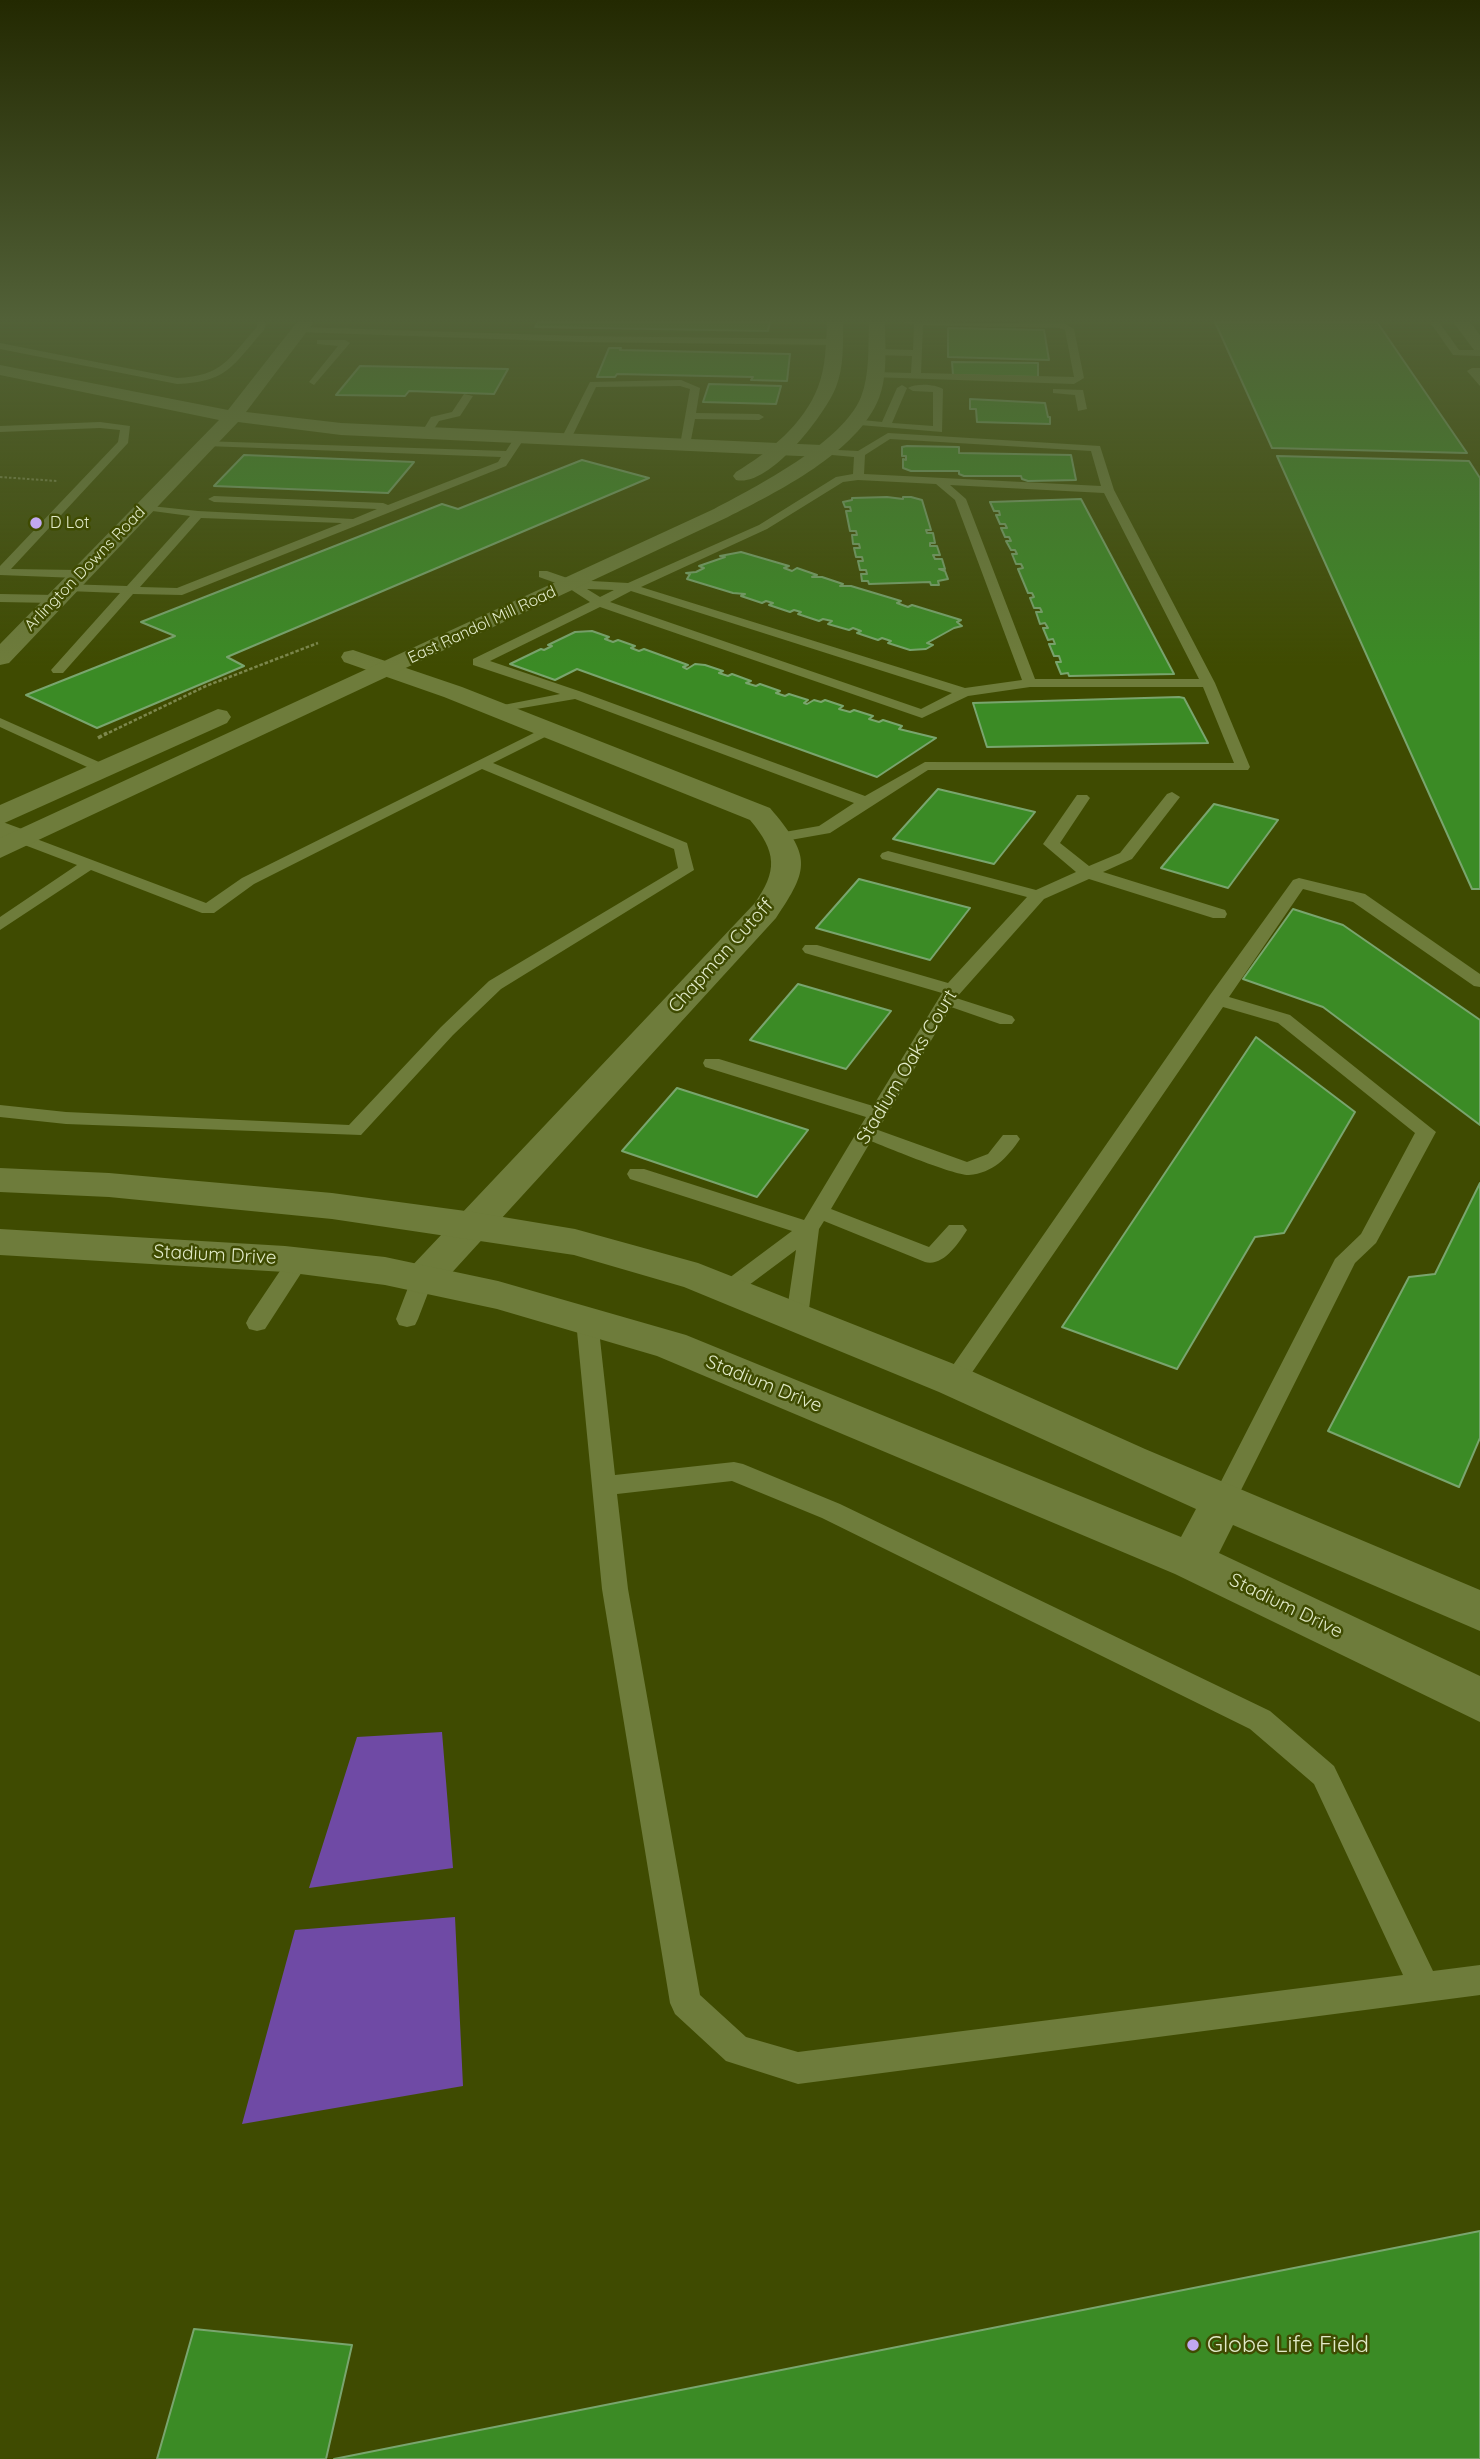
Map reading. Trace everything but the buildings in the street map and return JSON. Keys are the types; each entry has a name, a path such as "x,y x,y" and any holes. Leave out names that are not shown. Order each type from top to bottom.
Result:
{"main road":[{"name":"Arlington Downs Road","path":"0,658 212,437"},
{"path":"438,437 514,447 565,440 821,452"},
{"path":"719,489 755,470 782,449 792,437"},
{"name":"East Randol Mill Road","path":"7,839 362,660 571,583 725,511 787,477 837,437"},
{"name":"East Randol Mill Road","path":"467,607 638,529"},
{"path":"362,660 498,710 760,814 779,837"},
{"path":"0,816 244,706"},
{"name":"Chapman Cutoff","path":"422,1280 765,911 785,881 786,864 779,837"},
{"path":"0,1180 108,1185 332,1206 473,1225 575,1242 698,1277 954,1381 1223,1501 1480,1611"},
{"name":"Stadium Drive","path":"0,1242 298,1261 385,1271 498,1295 671,1345 1191,1561 1480,1700"},
{"path":"1191,1561 1223,1501"}],"lane":[{"path":"0,572 123,443 124,437"},
{"path":"685,445 686,437"},
{"path":"821,452 860,454 887,437"},
{"path":"779,837 824,830 925,766 1243,767 1208,683 1108,490 1096,447 902,437"},
{"path":"206,443 514,447"},
{"path":"0,572 66,587 178,592 502,464 514,447"},
{"path":"858,477 860,454"},
{"path":"866,802 576,695 478,662 630,587 763,527 840,479 858,477 1108,490"},
{"path":"939,481 960,499 1030,683"},
{"path":"214,499 393,506"},
{"path":"145,507 198,514 355,520"},
{"path":"58,670 198,514"},
{"path":"543,574 571,583 630,587 964,692"},
{"path":"571,583 599,602 922,714 964,692 1030,683 1208,683"},
{"path":"0,597 66,587"},
{"path":"498,710 576,695"},
{"path":"0,722 103,769"},
{"path":"7,839 90,864 208,909 248,881 548,730"},
{"path":"0,1111 66,1118 354,1131 447,1031 495,985 686,870 681,846 482,764"},
{"name":"Stadium Oaks Court","path":"729,1289 814,1220 949,995 1038,895 1126,856 1172,797"},
{"path":"1082,798 1051,844 1088,873 1219,914"},
{"path":"888,856 1038,895"},
{"path":"0,925 90,864"},
{"path":"954,1381 1216,999 1299,883 1359,898 1480,982"},
{"path":"811,949 949,995 1006,1020"},
{"path":"1216,999 1284,1019 1426,1132 1369,1238 1346,1259 1223,1501"},
{"path":"712,1063 878,1114"},
{"path":"867,1133 967,1169 995,1159 1010,1139"},
{"path":"637,1174 814,1220 933,1257 956,1230"},
{"name":"Stadium Oaks Court","path":"797,1317 814,1220"},
{"path":"257,1324 298,1261"},
{"path":"407,1319 422,1280"},
{"path":"587,1321 615,1590 686,2003 737,2050 798,2068 1480,1980"},
{"path":"604,1486 734,1471 831,1511 1260,1720 1324,1775 1425,1987"}],"path":[{"path":"0,477 85,482"},
{"path":"76,758 90,743 138,716 318,643"}],"shaded area":[{"path":"442,1732 453,1868 309,1888 357,1737"},
{"path":"455,1917 463,2086 242,2124 295,1930"}],"place":[{"name":"D Lot","path":"36,523"},
{"name":"Globe Life Field","path":"1193,2345"}]}
